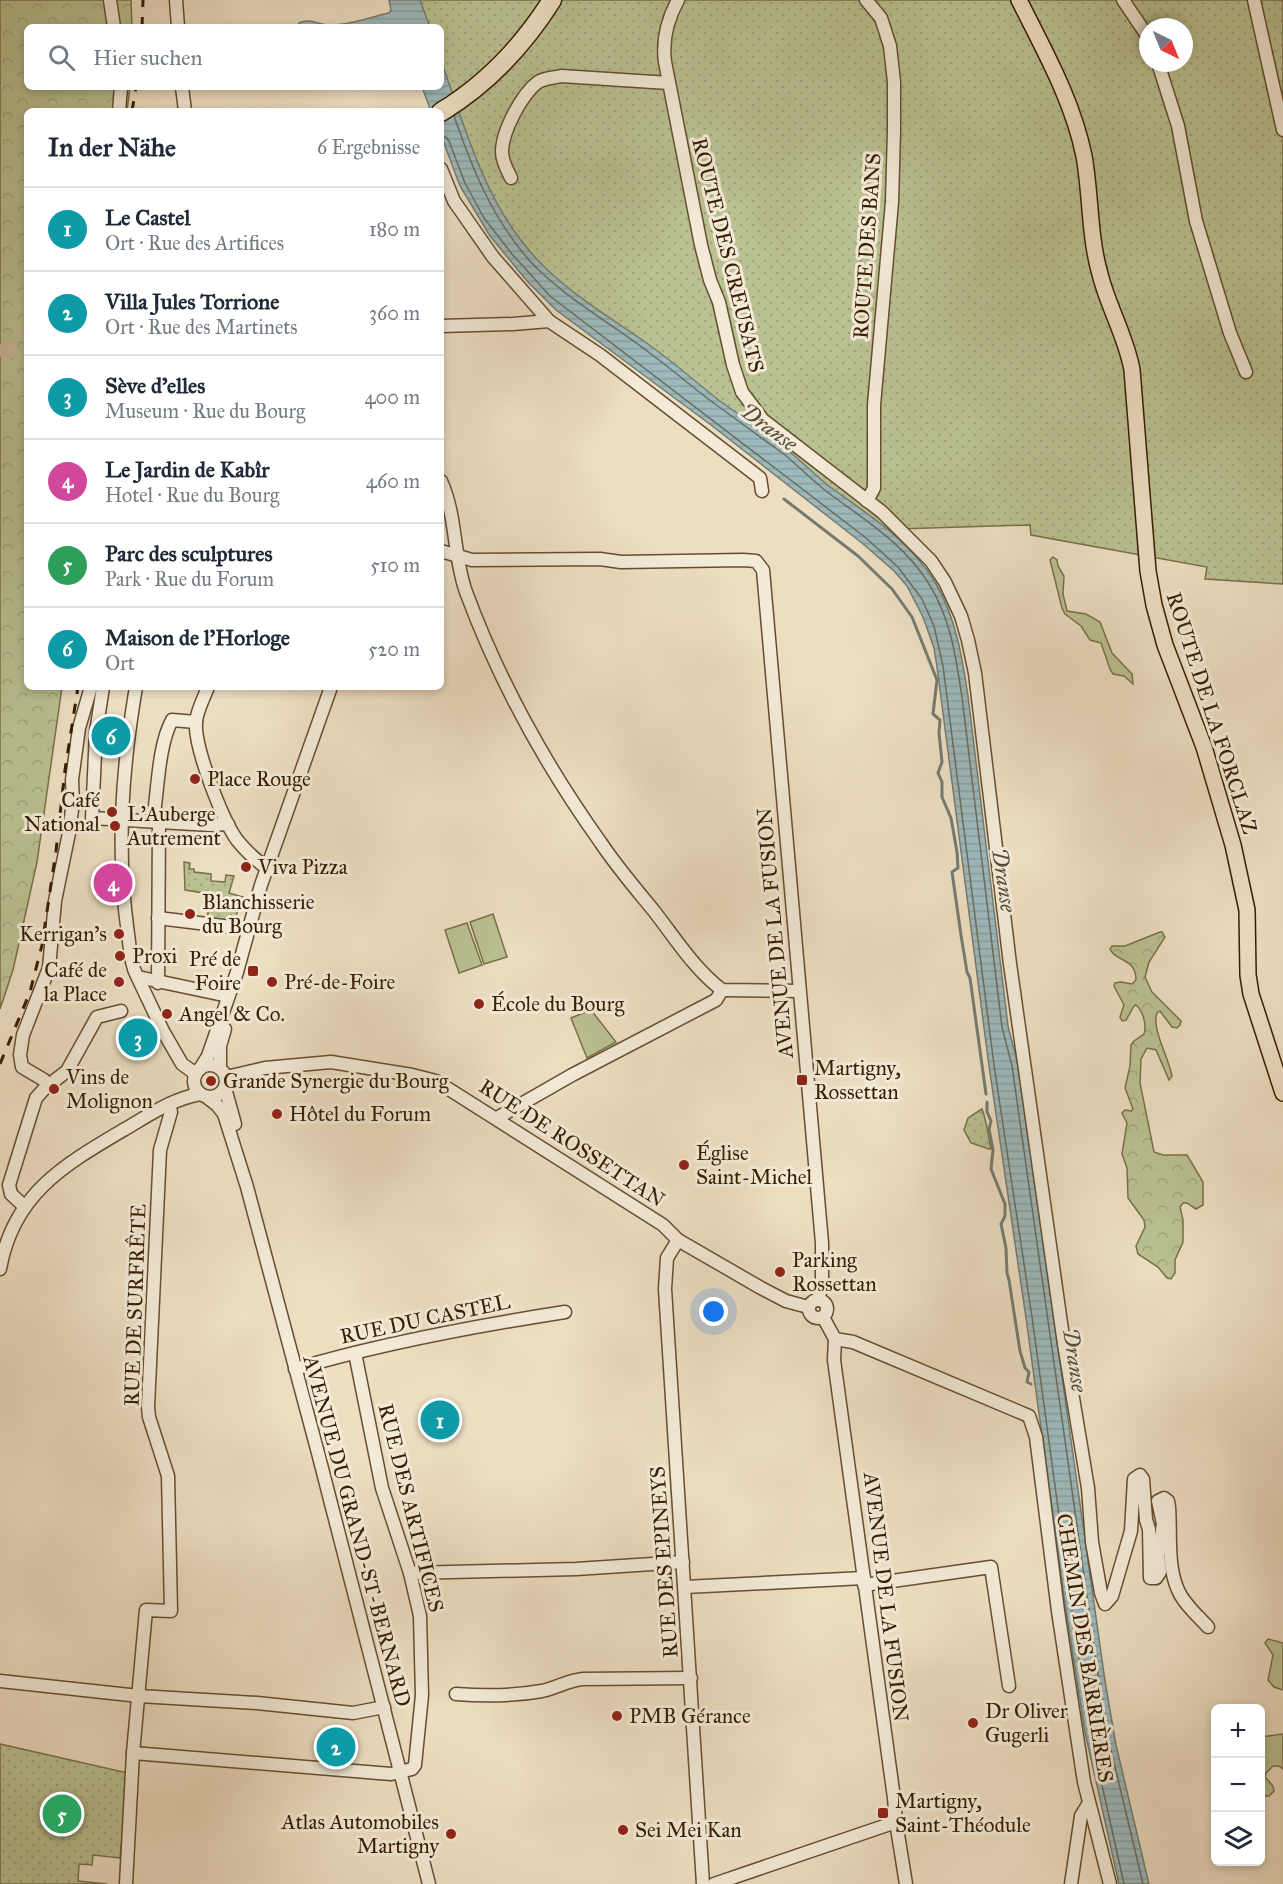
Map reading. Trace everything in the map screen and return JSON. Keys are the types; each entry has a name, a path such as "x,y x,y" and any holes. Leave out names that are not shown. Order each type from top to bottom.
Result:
{"highway":[{"path":"444,110 478,86 505,61 552,0"}],"main road":[{"name":"ROUTE DE LA FORCLAZ","path":"1019,0 1063,92 1079,137 1088,184 1097,261 1103,286 1125,342 1132,370 1147,561 1154,605 1165,645 1204,747 1236,856 1247,910 1251,994 1283,1093"}],"street":[{"path":"110,0 114,24"},
{"path":"176,0 178,24"},
{"name":"ROUTE DES CREUSATS","path":"678,0 668,21 664,38 664,54 704,257 719,302 733,365 742,392 752,407 774,430 867,501 908,536 934,564 954,601 968,640 975,673 1017,1018 1064,1344 1088,1488 1092,1542 1101,1593 1105,1604 1112,1596 1131,1531 1134,1479 1140,1475 1143,1479 1146,1520 1149,1529 1150,1578 1156,1578 1160,1572 1158,1555 1163,1524 1158,1501 1164,1498 1169,1507 1171,1556 1176,1586 1185,1602 1208,1627"},
{"name":"ROUTE DES BANS","path":"866,0 881,18 890,46 894,123 892,202 874,405 874,488 867,501"},
{"path":"1123,0 1139,24"},
{"path":"1254,0 1283,130"},
{"path":"1161,72 1178,126 1196,221 1230,333 1246,372"},
{"path":"511,178 502,151 506,136 520,104 539,82 544,79 568,76 669,83"},
{"path":"119,108 121,90"},
{"path":"183,92 184,108"},
{"path":"444,176 454,201 493,257 549,321 600,355 760,478 762,491"},
{"path":"444,326 549,321"},
{"path":"444,491 465,590 489,651 539,747 601,844 712,983 722,990 799,991"},
{"path":"444,551 456,554"},
{"name":"AVENUE DE LA FUSION","path":"456,554 472,560 600,559 621,562 743,560 756,561 763,570 822,1243 822,1285 809,1313 813,1317 823,1317 835,1339 834,1360 906,1884"},
{"path":"48,1085 22,1066 20,1062 21,1042 49,968 55,901 73,802 72,780 79,728 90,690"},
{"path":"103,690 96,732 92,818 228,824"},
{"path":"136,690 126,751 121,820 124,905 133,968 163,1031 182,1064 196,1074"},
{"path":"207,690 196,722 197,740 204,761 228,824 247,852 267,868"},
{"name":"AVENUE DU GRAND-ST-BERNARD","path":"169,1103 196,1074 208,1056 237,972 267,868 330,690"},
{"path":"158,983 156,821 162,754 168,726 172,720 196,722"},
{"path":"158,918 248,929"},
{"name":"AVENUE DU GRAND-ST-BERNARD","path":"237,972 234,1004 220,1046 224,1078 247,1187"},
{"path":"138,977 228,996"},
{"path":"497,1118 572,1075 716,1000 722,990"},
{"path":"25,1207 11,1194 9,1185 36,1098 48,1085 67,1071 97,1017 121,1011"},
{"name":"RUE DE ROSSETTAN","path":"224,1078 265,1068 324,1062 436,1081 497,1118 591,1181 663,1224 678,1240 786,1301 813,1304"},
{"path":"0,1269 7,1241 25,1207 35,1193 58,1171 82,1154 169,1103 204,1096 217,1096 224,1078 210,1065 196,1074"},
{"path":"196,1074 195,1087 204,1096"},
{"name":"AVENUE DU GRAND-ST-BERNARD","path":"204,1096 217,1105 224,1114 247,1187 429,1884"},
{"name":"RUE DE SURFRÊTE","path":"139,1696 146,1610 171,1611 168,1476 149,1417 148,1407 160,1150 171,1112 169,1103"},
{"name":"RUE DES EPINEYS","path":"678,1240 668,1258 665,1289 686,1587 703,1884"},
{"name":"RUE DU CASTEL","path":"295,1369 355,1353 502,1322 565,1312"},
{"name":"CHEMIN DES BARRIÈRES","path":"835,1339 853,1342 1029,1416 1036,1437 1058,1611 1089,1803 1110,1884"},
{"name":"RUE DES ARTIFICES","path":"355,1353 382,1488 410,1573 420,1616 422,1695 415,1765 412,1769 401,1773"},
{"path":"410,1573 576,1569 683,1562"},
{"path":"686,1587 864,1581 992,1567 1009,1686"},
{"path":"456,1694 510,1694 543,1690 583,1679 691,1678"},
{"path":"0,1681 139,1696 257,1703 353,1713 384,1707"},
{"path":"126,1884 133,1753 139,1696"},
{"path":"133,1753 401,1773"},
{"path":"1071,1884 1081,1816 1089,1803"},
{"path":"714,1884 896,1822"}],"green space":[{"path":"0,0 131,0 132,24 24,24 24,90 130,90 127,108 24,108 24,690 62,690 37,862 13,970 0,1009"},
{"path":"401,0 1283,0 1283,584 1205,579 1207,567 1031,535 1030,525 865,530 546,282 503,231 442,90 444,24 409,24"},
{"path":"1053,557 1057,560 1064,576 1063,594 1067,611 1086,614 1100,622 1112,653 1132,674 1133,684 1124,676 1113,674 1101,643 1090,640 1081,626 1065,614 1050,560"},
{"path":"184,862 190,863 189,869 194,869 194,872 211,874 211,881 225,882 226,875 234,876 229,893 243,897 233,924 207,921 210,894 185,890"},
{"path":"493,914 507,957 484,964 470,922"},
{"path":"467,923 482,965 459,973 445,930"},
{"path":"1160,932 1165,937 1149,962 1145,977 1152,992 1181,1021 1177,1028 1172,1027 1160,1011 1157,1013 1156,1027 1172,1076 1169,1080 1156,1050 1147,1048 1141,1059 1140,1083 1154,1152 1163,1155 1187,1155 1203,1182 1203,1205 1196,1209 1183,1203 1180,1207 1183,1220 1183,1242 1175,1260 1175,1273 1171,1279 1138,1254 1136,1246 1145,1227 1144,1220 1128,1198 1127,1168 1122,1154 1127,1123 1122,1113 1133,1109 1125,1088 1130,1066 1131,1045 1144,1034 1145,1022 1136,1005 1126,1020 1122,1021 1120,1017 1124,1005 1114,986 1115,983 1132,984 1136,980 1135,973 1133,967 1116,956 1110,949 1112,946 1125,946"},
{"path":"591,1010 616,1042 587,1058 571,1018"},
{"path":"982,1109 991,1149 971,1143 964,1130 968,1118"},
{"path":"1268,1639 1283,1643 1283,1690 1274,1687 1268,1680 1273,1655 1265,1643"},
{"path":"1283,1734 1283,1769 1273,1766 1265,1777 1265,1758 1265,1736"},
{"path":"0,1744 128,1773 120,1858 93,1855 92,1865 79,1864 78,1881 107,1884 0,1884"},
{"path":"1265,1777 1273,1786 1274,1791 1269,1796 1265,1796"}],"water":[{"path":"389,0 420,0 429,24 343,24 389,13 391,10"},
{"path":"303,21 323,24 299,24"},
{"name":"Dranse","path":"444,70 468,138 489,188 517,235 534,256 575,293 660,353 716,398 771,437 830,487 888,530 926,569 949,610 961,652 968,696 1008,1026 1018,1065 1105,1681 1116,1745 1149,1884 1119,1884 1085,1732 989,1066 937,667 934,648 923,617 907,586 894,571 862,543 711,425 556,310 527,281 490,236 460,186 444,143 444,108 430,108 423,90 444,90"}],"waterway":[{"path":"784,499 858,556 892,589 912,617 937,680 933,714 940,720 942,762 938,773 942,782 942,797 951,818 957,852 958,868 952,872 986,1094"},
{"path":"987,1102 993,1150 991,1169 1005,1204 1005,1216 1001,1224 1006,1248 1007,1273 1020,1351 1025,1368 1029,1372 1027,1382 1031,1384"}],"tunnel":[{"path":"0,356 24,337"}],"railway":[{"path":"142,24 143,0"},
{"path":"132,108 136,90"},
{"path":"0,1064 30,992 42,945 78,690"}],"place":[{"name":"Maison de l'Horloge","path":"111,736"},
{"name":"Place Rouge","path":"195,779"},
{"name":"Café National","path":"112,812"},
{"name":"L'Auberge Autrement","path":"115,826"},
{"name":"Viva Pizza","path":"246,867"},
{"name":"Le Jardin de Kabîr","path":"113,883"},
{"name":"Blanchisserie du Bourg","path":"190,914"},
{"name":"Kerrigan's","path":"119,934"},
{"name":"Proxi","path":"120,956"},
{"name":"Pré de Foire","path":"253,971"},
{"name":"Café de la Place","path":"119,982"},
{"name":"Pré-de-Foire","path":"272,982"},
{"name":"École du Bourg","path":"479,1004"},
{"name":"Angel & Co.","path":"167,1014"},
{"name":"Sève d'elles","path":"138,1038"},
{"name":"Martigny, Rossettan","path":"802,1080"},
{"name":"Grande Synergie du Bourg","path":"211,1081"},
{"name":"Vins de Molignon","path":"54,1089"},
{"name":"Hôtel du Forum","path":"277,1114"},
{"name":"Église Saint-Michel","path":"684,1165"},
{"name":"Parking Rossettan","path":"780,1272"},
{"name":"Le Castel","path":"440,1420"},
{"name":"PMB Gérance","path":"617,1716"},
{"name":"Dr Oliver Gugerli","path":"973,1723"},
{"name":"Villa Jules Torrione","path":"336,1747"},
{"name":"Martigny, Saint-Théodule","path":"883,1813"},
{"name":"Parc des sculptures","path":"62,1814"},
{"name":"Sei Mei Kan","path":"623,1830"},
{"name":"Atlas Automobiles Martigny","path":"451,1834"}]}
